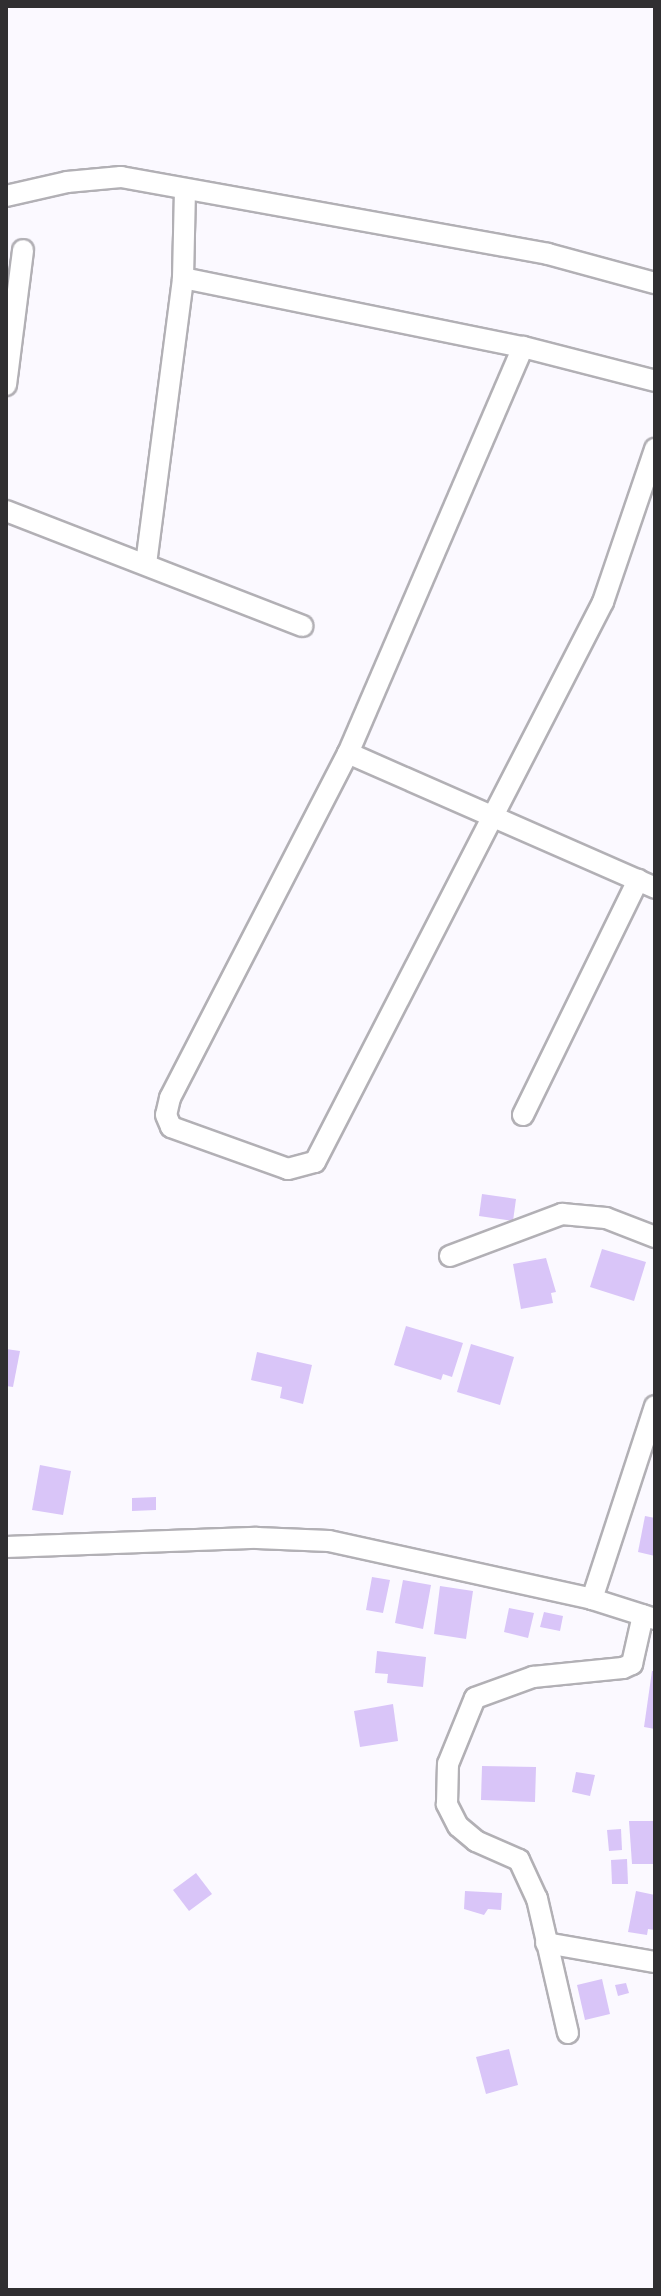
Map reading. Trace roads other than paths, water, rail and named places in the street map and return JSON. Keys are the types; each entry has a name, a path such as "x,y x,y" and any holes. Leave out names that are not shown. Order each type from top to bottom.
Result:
{"street":[{"path":"6,196 67,182 121,177 185,192 333,211 548,254 655,283"},
{"path":"146,564 183,278 185,192"},
{"path":"6,385 23,250"},
{"path":"183,278 523,347 655,381"},
{"path":"523,347 348,753 170,1098 166,1115 171,1127 288,1169 315,1162 496,816 603,602 655,449"},
{"path":"6,511 302,626"},
{"path":"348,753 646,884 523,1115"},
{"path":"450,1256 562,1214 606,1218 655,1237"},
{"path":"592,1599 655,1406"},
{"path":"6,1547 257,1538 329,1541 592,1599 649,1617 632,1664 623,1668 533,1677 475,1698 448,1764 447,1804 458,1826 519,1860 537,1899 568,2033"},
{"path":"546,1943 655,1962"}]}
